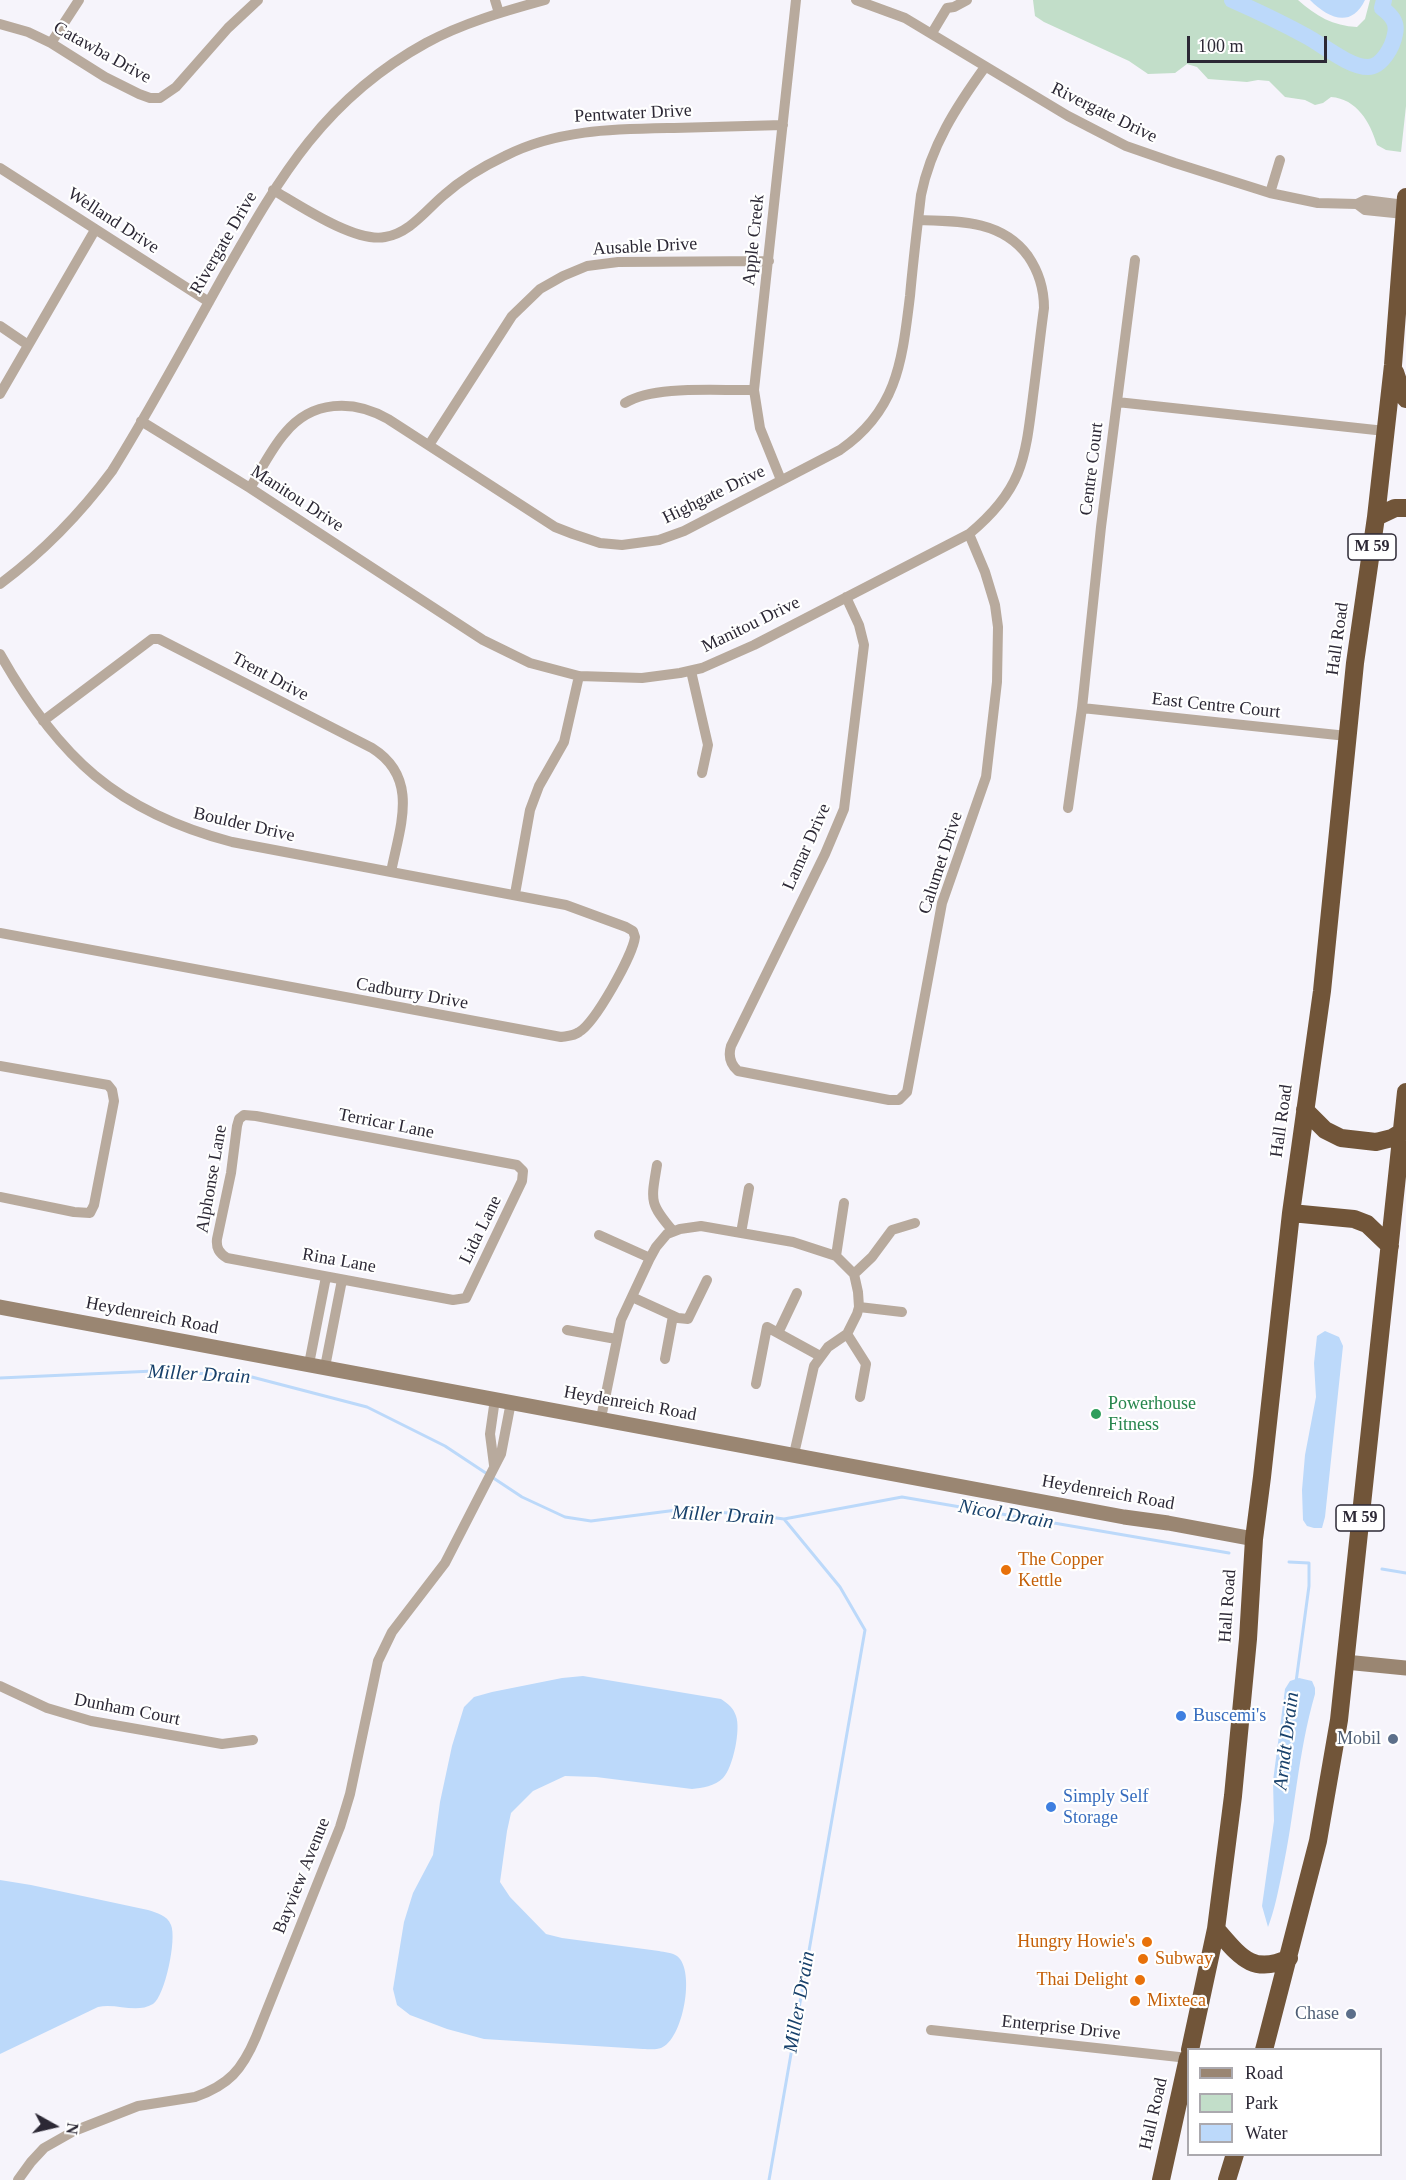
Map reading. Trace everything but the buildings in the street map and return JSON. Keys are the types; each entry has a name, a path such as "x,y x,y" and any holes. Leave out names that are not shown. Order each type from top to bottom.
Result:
{"highway":[{"name":"Hall Road","path":"1190,2048 1216,1929 1233,1796 1248,1639 1254,1539 1291,1213 1322,991 1355,663 1376,516 1393,365 1405,205"},
{"path":"1393,365 1406,399"},
{"path":"1376,516 1395,508 1406,508"},
{"name":"M 59","path":"1264,2048 1320,1832 1339,1720 1406,1092"},
{"path":"1305,1110 1325,1130 1341,1138 1376,1142 1392,1138 1402,1132"},
{"path":"1291,1213 1354,1219 1367,1224 1390,1246"},
{"path":"1216,1929 1236,1952 1252,1963 1277,1964 1289,1958"},
{"name":"Hall Road","path":"1161,2180 1187,2063"},
{"path":"1227,2180 1234,2156"}],"street":[{"path":"51,43 78,0"},
{"name":"Catawba Drive","path":"0,24 28,32 51,43 117,83 150,98 160,98 176,87 228,28 258,0"},
{"path":"495,0 499,13"},
{"name":"Rivergate Drive","path":"0,584 40,550 93,496 112,471 273,190 313,134 365,84 425,44 499,13 546,0"},
{"name":"Apple Creek","path":"781,480 760,428 754,390 796,0"},
{"name":"Rivergate Drive","path":"856,0 890,11 932,33 985,68 1068,116 1126,146 1270,193 1318,203 1356,204 1365,200 1405,205"},
{"path":"932,33 946,4 954,8 967,0"},
{"name":"Highgate Drive","path":"250,488 284,433 306,414 330,406 359,406 377,412 555,527 600,543 630,544 659,540 706,520 848,445 873,419 887,399 897,376 903,348 925,174 954,111 985,68"},
{"name":"Pentwater Drive","path":"273,190 336,225 375,237 385,237 412,224 444,194 481,169 514,151 544,140 606,129 783,126"},
{"path":"1270,193 1281,160"},
{"name":"Welland Drive","path":"0,168 209,302"},
{"name":"Manitou Drive","path":"141,421 250,488 483,640 530,663 579,676 636,678 691,671 743,650 969,534 1001,503 1010,489 1024,459 1044,295 1041,279 1034,264 1010,237 986,225 918,220"},
{"path":"0,394 95,230"},
{"path":"1117,402 1135,260"},
{"name":"Ausable Drive","path":"429,445 512,316 552,281 587,266 618,262 769,261"},
{"path":"0,327 28,345"},
{"path":"625,403 634,397 658,392 754,390"},
{"name":"Centre Court","path":"1068,808 1082,708 1117,402 1385,431"},
{"name":"Calumet Drive","path":"731,1063 738,1071 889,1100 898,1100 907,1092 945,892 986,777 997,682 999,649 997,616 985,572 969,534"},
{"name":"Lamar Drive","path":"731,1063 729,1052 731,1046 825,854 844,809 864,645 859,625 846,597"},
{"name":"Trent Drive","path":"43,721 152,639 159,639 360,742 387,759 400,780 403,794 392,872"},
{"name":"Boulder Drive","path":"0,654 21,693 65,750 112,790 136,806 170,822 201,834 232,842 515,894"},
{"path":"691,671 708,745 702,773"},
{"path":"515,894 530,810 539,786 564,742 579,676"},
{"name":"East Centre Court","path":"1082,708 1347,736"},
{"name":"Cadburry Drive","path":"0,933 537,1034 561,1037 579,1032 595,1017 630,953 635,937 633,932 626,927 566,905 515,894"},
{"path":"0,1066 108,1086 112,1090 114,1101 95,1203 90,1213 74,1212 0,1197"},
{"name":"Terricar Lane","path":"244,1115 512,1164 521,1168"},
{"name":"Alphonse Lane","path":"218,1250 217,1239 229,1183 237,1126 239,1119 244,1115"},
{"path":"657,1165 652,1193 654,1206 673,1231"},
{"name":"Lida Lane","path":"458,1300 463,1300 470,1293 522,1182 521,1168"},
{"path":"741,1233 749,1188"},
{"path":"836,1256 844,1203"},
{"path":"854,1275 872,1257 887,1234 900,1226 915,1223"},
{"path":"601,1418 621,1320 661,1240 673,1231 701,1226 801,1244 836,1256 854,1275 859,1307 848,1334 828,1347 820,1356 810,1377 794,1454"},
{"path":"599,1235 650,1258"},
{"name":"Rina Lane","path":"218,1250 227,1258 458,1300"},
{"path":"309,1364 326,1276"},
{"path":"325,1367 342,1280"},
{"path":"632,1297 673,1316 688,1319 707,1280"},
{"path":"778,1333 797,1293"},
{"name":"Heydenreich Road","path":"0,1307 1113,1515 1254,1539"},
{"path":"859,1307 902,1312"},
{"path":"665,1359 673,1316"},
{"path":"756,1384 767,1327 820,1356"},
{"path":"567,1330 616,1339"},
{"path":"848,1334 866,1364 860,1397"},
{"path":"494,1465 490,1434 495,1399"},
{"name":"Bayview Avenue","path":"18,2180 44,2148 68,2134 129,2108 204,2094 231,2079 241,2068 253,2046 340,1827 381,1654 400,1620 445,1563 504,1448 511,1402"},
{"path":"1345,1662 1406,1668"},
{"name":"Dunham Court","path":"0,1686 48,1708 91,1721 222,1744 253,1740"},
{"name":"Enterprise Drive","path":"931,2030 1187,2058"}],"green space":[{"path":"1033,0 1298,0 1325,19 1340,25 1357,27 1365,19 1370,0 1406,0 1406,106 1401,152 1386,150 1377,145 1366,120 1348,102 1331,97 1315,105 1305,100 1285,97 1269,81 1208,79 1197,67 1187,64 1175,73 1148,74 1129,61 1044,22 1035,16"}],"water":[{"path":"1310,0 1365,0 1353,15 1339,18 1324,12"},
{"path":"1325,1331 1339,1337 1343,1346 1325,1517 1322,1528 1314,1528 1307,1526 1303,1520 1302,1490 1305,1455 1316,1397 1314,1363 1317,1336"},
{"path":"583,1676 721,1699 732,1708 736,1716 737,1739 733,1757 727,1773 716,1783 692,1789 596,1777 565,1776 533,1791 511,1813 507,1831 500,1882 510,1897 546,1934 671,1953 677,1956 683,1964 686,1975 686,1989 681,2019 675,2032 669,2042 661,2048 654,2049 484,2039 447,2029 410,2015 397,2005 393,1989 404,1922 413,1893 433,1855 440,1802 452,1746 464,1707 474,1697 492,1692"},
{"path":"1299,1678 1312,1681 1315,1694 1304,1738 1282,1873 1268,1927 1262,1906 1274,1821 1273,1781 1285,1689 1290,1681"},
{"path":"0,1880 148,1910 164,1917 171,1925 171,1954 166,1979 157,1999 153,2004 140,2008 98,2007 0,2054"}],"waterway":[{"path":"1232,0 1297,31 1345,60 1368,67 1382,60 1394,39 1395,22 1382,8 1384,0"},
{"name":"Miller Drain","path":"0,1378 154,1371 248,1376 367,1407 445,1446 522,1497 565,1517 591,1521 677,1510 747,1514 784,1519 902,1497 1229,1553"},
{"name":"Miller Drain","path":"769,2180 865,1630 840,1587 784,1519"},
{"name":"Arndt Drain","path":"1289,1562 1309,1563 1309,1586 1296,1682"},
{"name":"Nicol Drain","path":"1382,1569 1406,1573"}],"place":[{"name":"Powerhouse Fitness","path":"1096,1414"},
{"name":"The Copper Kettle","path":"1006,1570"},
{"name":"Buscemi's","path":"1181,1716"},
{"name":"Mobil","path":"1393,1739"},
{"name":"Simply Self Storage","path":"1051,1807"},
{"name":"Hungry Howie's","path":"1147,1942"},
{"name":"Subway","path":"1143,1959"},
{"name":"Thai Delight","path":"1140,1980"},
{"name":"Mixteca","path":"1135,2001"},
{"name":"Chase","path":"1351,2014"}]}
